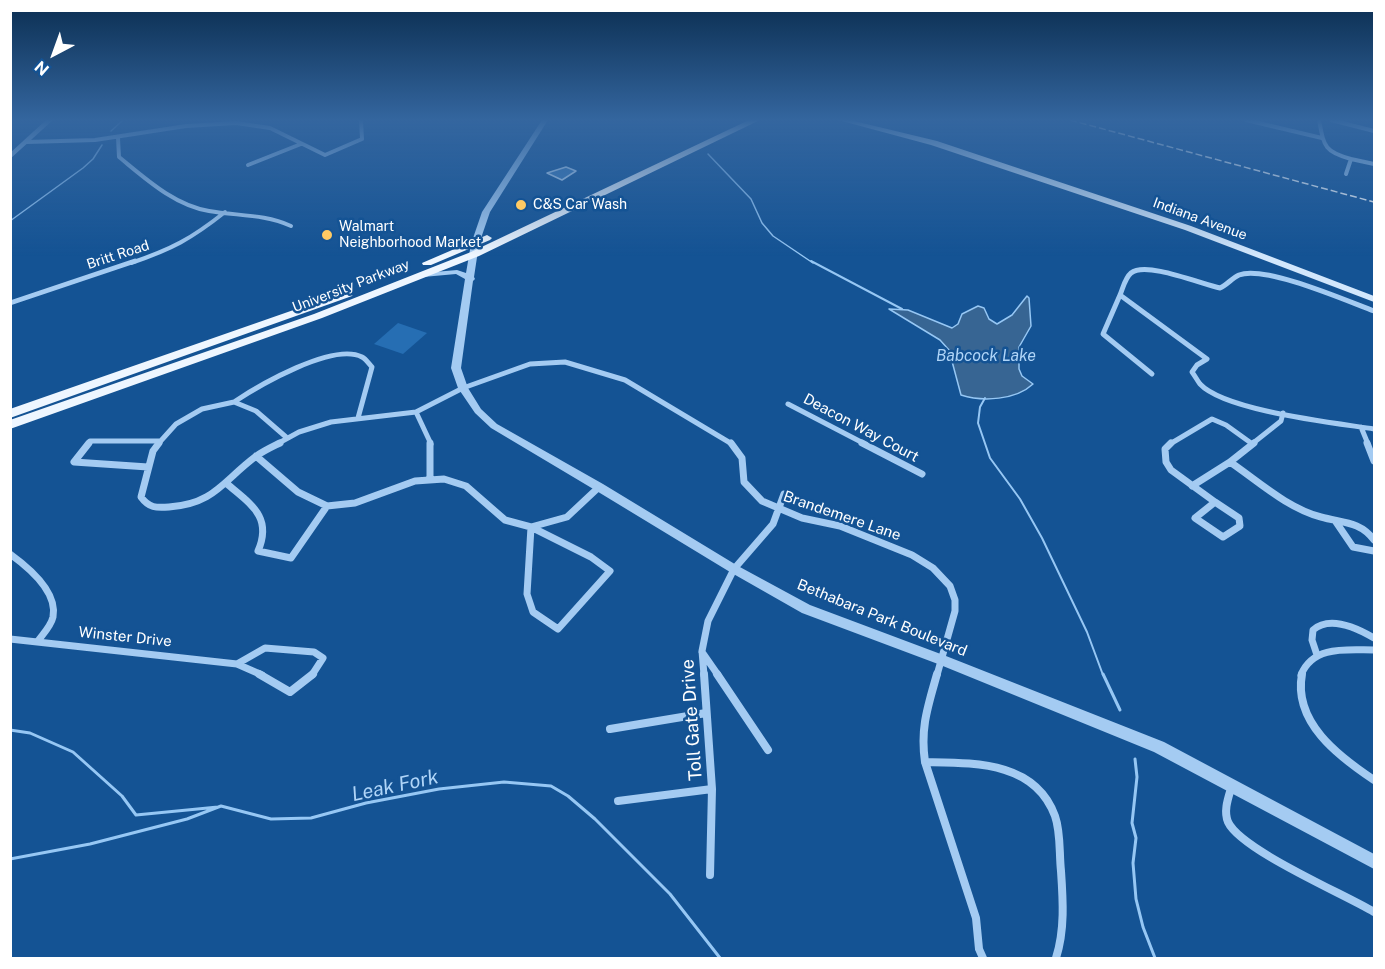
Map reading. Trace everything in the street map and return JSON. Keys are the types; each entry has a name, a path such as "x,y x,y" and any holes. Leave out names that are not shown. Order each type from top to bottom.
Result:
{"main road":[{"name":"University Parkway","path":"10,425 318,316 423,275 646,165"},
{"name":"University Parkway","path":"10,414 475,249 657,165"},
{"name":"Indiana Avenue","path":"1001,165 1177,224 1374,299"}],"street":[{"path":"130,165 171,195 197,208 225,213 256,214 291,226"},
{"name":"Bethabara Park Boulevard","path":"515,165 486,212 475,249 457,353 456,368 463,388 478,411 494,426 734,569 806,609 1131,734 1232,785 1374,862"},
{"path":"1346,174 1349,165"},
{"name":"Britt Road","path":"10,303 167,251 197,234 225,213"},
{"path":"1152,374 1103,334 1129,275 1138,270 1158,272 1220,288 1236,276 1252,273 1322,291 1374,311"},
{"path":"423,275 457,272 471,279"},
{"path":"1120,295 1207,359 1197,364 1192,372 1201,387 1215,395 1250,407 1374,429"},
{"path":"358,418 372,367 365,357 352,353 326,358 287,372 234,402 209,406 176,424 153,451 141,497 147,505 156,508 187,506 211,496 256,456 286,437 324,424 416,412 431,444 430,478"},
{"name":"Brandemere Lane","path":"416,412 463,388 526,365 546,362 571,363 615,375 731,441 742,458 742,474 747,488 762,501 802,518 855,532 912,555 933,568 950,586 955,600 942,660 923,725 922,741 925,762 976,918 979,949 984,958"},
{"path":"234,402 256,411 286,437"},
{"name":"Deacon Way Court","path":"788,404 922,474"},
{"path":"1192,486 1230,462 1281,421 1283,413"},
{"path":"1215,502 1195,518 1223,537 1240,526 1239,518 1192,486 1179,478 1167,464 1165,449 1173,441 1212,419 1226,425 1251,443"},
{"path":"1361,427 1374,461"},
{"path":"148,468 74,462 90,441 160,441"},
{"path":"256,456 298,492 327,506 356,503 415,481 444,478 466,486 505,520 531,527 591,557 609,571 558,629 533,612 527,594 531,527"},
{"path":"1230,462 1306,513 1336,522 1363,526 1374,540"},
{"path":"226,483 265,522 266,534 258,551 291,558 327,506"},
{"path":"531,527 567,517 599,487"},
{"name":"Toll Gate Drive","path":"710,875 712,789 702,651 714,607 734,569 767,532 784,494"},
{"path":"1336,522 1353,547 1374,550"},
{"path":"10,554 26,565 53,604 52,620 38,641"},
{"path":"1317,655 1311,639 1312,632 1322,623 1348,624 1374,638"},
{"name":"Winster Drive","path":"10,639 237,664 246,666 290,692 307,681 320,667 323,658 314,652 264,648 237,664"},
{"path":"1374,650 1341,650 1317,655 1303,670 1300,680 1301,697 1308,716 1327,742 1339,755 1374,780"},
{"path":"702,651 768,750"},
{"path":"610,729 706,713"},
{"path":"925,762 999,765 1029,780 1045,797 1055,817 1058,833 1062,901 1061,936 1056,958"},
{"path":"1232,785 1226,808 1229,824 1238,834 1278,860 1374,912"},
{"path":"618,801 712,789"}],"shaded area":[{"path":"398,323 427,333 403,354 374,344"}],"water":[{"name":"Babcock Lake","path":"1027,296 1031,326 1019,347 1019,369 1022,376 1033,384 1018,393 989,399 961,395 949,350 940,340 889,309 908,310 952,328 958,324 962,314 978,306 984,308 989,319 997,324 1012,315"}],"building":[{"path":"566,167 576,171 562,180 547,173"}],"waterway":[{"path":"10,221 86,165"},
{"path":"719,165 751,199 762,223 773,236 813,263"},
{"path":"811,261 902,309"},
{"path":"985,398 980,407 978,423 990,458 1020,499 1042,538 1087,632 1103,675"},
{"path":"1103,674 1120,710"},
{"path":"10,730 30,733 73,752 122,796 136,815 218,807"},
{"path":"1135,759 1137,777 1132,823 1136,838 1133,863 1136,899 1143,927 1155,958"},
{"name":"Leak Fork","path":"10,859 90,844 187,819 221,806 271,819 311,818 366,803 439,789 504,782 551,786 568,796 595,819 670,894 720,958"}],"railway":[{"path":"1238,165 1374,202"}],"place":[{"name":"C&S Car Wash","path":"521,205"},
{"name":"Walmart Neighborhood Market","path":"327,235"}]}
